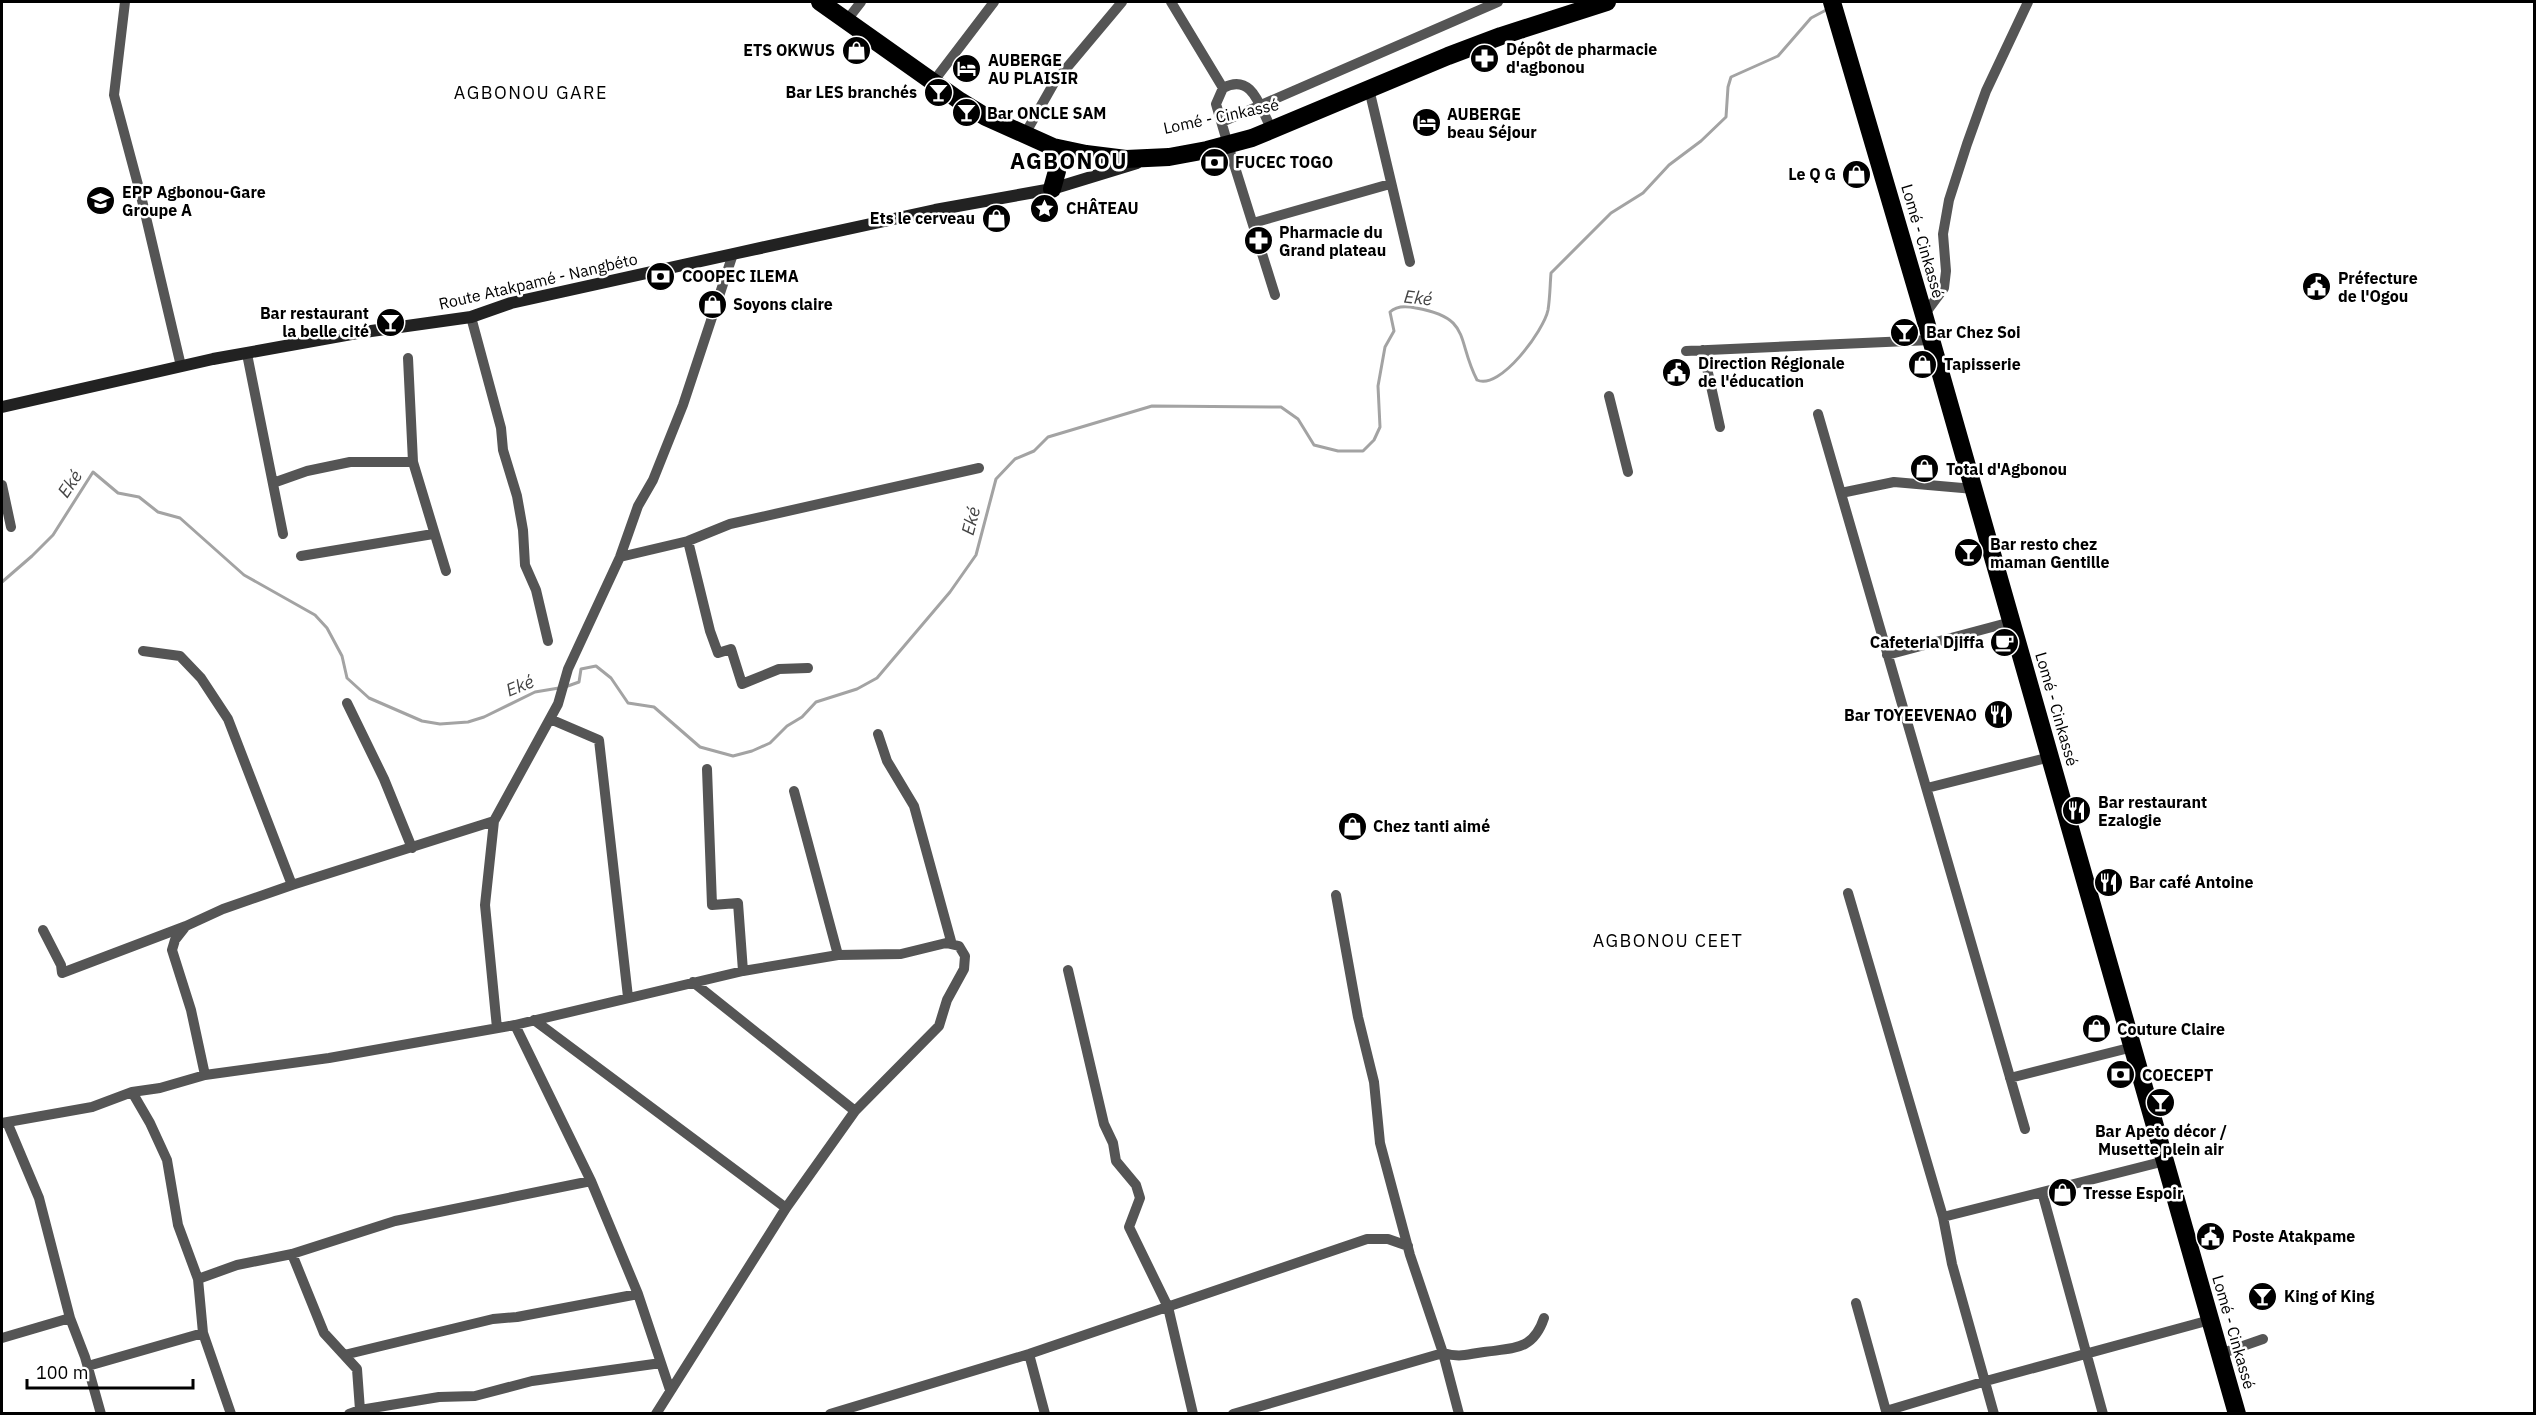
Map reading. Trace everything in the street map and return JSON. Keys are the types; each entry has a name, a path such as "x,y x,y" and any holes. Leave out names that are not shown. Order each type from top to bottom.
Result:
{"highway":[{"name":"Lomé - Cinkassé","path":"820,2 986,117 1053,147 1106,157 1150,159 1225,135 1272,130 1293,120"},
{"path":"1293,120 1501,36 1607,2"},
{"name":"Lomé - Cinkassé","path":"1834,9 1974,489 2237,1413"},
{"name":"Lomé - Cinkassé","path":"1030,137 1132,150 1184,147 1269,124 1293,120"},
{"path":"1052,189 1057,171 1053,147"}],"main road":[{"name":"Route Atakpamé - Nangbéto","path":"2,408 181,366 357,333 471,317 511,303 733,254 934,210 1052,189 1150,159"}],"street":[{"path":"125,2 114,95 141,196 181,366"},
{"path":"847,20 861,2"},
{"path":"933,82 994,2"},
{"path":"1030,137 1054,83 1122,2"},
{"path":"1171,2 1223,88"},
{"path":"1225,135 1260,105 1498,2"},
{"path":"1924,315 1944,288 1946,270 1943,234 1949,200 1967,144 1990,81 2028,2"},
{"path":"1269,124 1260,105 1245,85 1236,83 1223,88 1216,104 1275,295"},
{"path":"1369,89 1410,262"},
{"path":"1253,223 1390,184"},
{"path":"497,1028 485,905 494,821 558,704 568,669 620,557 638,506 653,480 683,405 733,254"},
{"path":"471,317 483,370 501,428 505,459 518,496 524,530 525,565 536,590 548,641"},
{"path":"1686,351 1931,340"},
{"path":"1703,350 1720,427"},
{"path":"247,354 283,534"},
{"path":"408,358 413,462 446,572"},
{"path":"1609,396 1628,472"},
{"path":"1818,414 2025,1130"},
{"path":"273,483 307,471 350,462 413,462"},
{"path":"620,557 688,541 730,524 979,468"},
{"path":"1841,493 1894,482 1974,489"},
{"path":"2,485 11,527"},
{"path":"301,556 433,534"},
{"path":"688,541 710,631 718,653 731,650 742,684 779,669 808,668"},
{"path":"1887,655 2011,622"},
{"path":"143,651 180,656 201,678 228,719 292,885"},
{"path":"348,704 384,779 412,848"},
{"path":"550,719 599,740 628,997"},
{"path":"878,734 887,761 914,806 951,941"},
{"path":"1927,788 2050,757"},
{"path":"707,769 712,905 738,903 743,971"},
{"path":"794,790 837,955"},
{"path":"43,930 61,965 62,973 186,926 223,909 494,821"},
{"path":"1848,893 1943,1217 1952,1264 1994,1413"},
{"path":"1336,895 1358,1017 1374,1082 1380,1143 1408,1246 1443,1353 1459,1413"},
{"path":"186,926 175,940 172,950 190,1010 205,1075"},
{"path":"100,1413 88,1366 70,1318 39,1198 4,1123 92,1107 132,1092 160,1088 205,1075 329,1058 514,1025 743,971 837,955 901,954 946,943 959,946 965,956 964,969 947,1000 939,1026 855,1111 786,1208 657,1413"},
{"path":"1068,970 1104,1124 1113,1143 1116,1161 1136,1185 1140,1198 1128,1227 1168,1307 1193,1413"},
{"path":"693,982 855,1111"},
{"path":"534,1020 786,1208"},
{"path":"514,1025 591,1181 638,1294 670,1390"},
{"path":"2010,1078 2133,1047"},
{"path":"132,1092 150,1123 167,1160 178,1225 198,1279 203,1333 231,1413"},
{"path":"1943,1217 2165,1161"},
{"path":"198,1279 237,1265 292,1254 395,1221 591,1181"},
{"path":"2042,1192 2103,1413"},
{"path":"830,1413 1029,1354 1367,1239 1388,1239 1408,1246"},
{"path":"292,1254 324,1333 357,1369 355,1412 439,1398 475,1396 532,1382 661,1363"},
{"path":"344,1355 493,1319 517,1317 638,1294"},
{"path":"1856,1303 1886,1411 2085,1353 2210,1320"},
{"path":"2,1338 70,1318"},
{"path":"1233,1413 1443,1353 1459,1358 1510,1350 1529,1342 1539,1333 1544,1318"},
{"path":"88,1366 203,1333"},
{"path":"2220,1354 2263,1339"},
{"path":"1029,1354 1045,1413"}],"waterway":[{"name":"Eké","path":"565,687 579,682 581,669 596,666 611,678 628,703 654,707 700,747 733,756 752,751 770,743 787,726 802,717 816,702 857,689 877,678 950,592 976,555 996,479 1015,459 1034,451 1048,437 1152,406 1281,407 1298,419 1314,445 1338,451 1363,451 1374,440 1380,427 1378,386 1385,347 1394,331 1390,312 1399,307 1409,307 1434,312 1446,318 1460,332 1477,380 1486,381 1497,377 1520,357 1545,319 1549,305 1551,273 1611,213 1643,193 1669,165 1701,141 1726,117 1731,77 1778,56 1811,18 1828,9"},
{"name":"Eké","path":"2,582 53,535 93,472 118,493 139,497 158,512 180,518 244,575 315,615 327,628 342,656 347,678 369,698 422,721 440,724 468,722 484,717 535,692 559,688"}],"place":[{"name":"ETS OKWUS","path":"856,50"},
{"name":"Dépôt de pharmacie d'agbonou","path":"1485,58"},
{"name":"AUBERGE AU PLAISIR","path":"967,69"},
{"name":"Bar LES branchés","path":"938,92"},
{"name":"Bar ONCLE SAM","path":"966,113"},
{"name":"AUBERGE beau Séjour","path":"1426,123"},
{"name":"FUCEC TOGO","path":"1214,162"},
{"name":"Le Q G","path":"1857,174"},
{"name":"EPP Agbonou-Gare Groupe A","path":"101,201"},
{"name":"CHÂTEAU","path":"1045,208"},
{"name":"Ets le cerveau","path":"996,218"},
{"name":"Pharmacie du Grand plateau","path":"1258,241"},
{"name":"COOPEC ILEMA","path":"661,276"},
{"name":"Préfecture de l'Ogou","path":"2317,287"},
{"name":"Soyons claire","path":"712,304"},
{"name":"Bar restaurant la belle cité","path":"390,322"},
{"name":"Bar Chez Soi","path":"1905,332"},
{"name":"Tapisserie","path":"1923,364"},
{"name":"Direction Régionale de l'éducation","path":"1677,372"},
{"name":"Total d'Agbonou","path":"1925,469"},
{"name":"Bar resto chez maman Gentille","path":"1969,553"},
{"name":"Cafeteria Djiffa","path":"2005,642"},
{"name":"Bar TOYEEVENAO","path":"1998,715"},
{"name":"Bar restaurant Ezalogie","path":"2077,811"},
{"name":"Chez tanti aimé","path":"1352,826"},
{"name":"Bar café Antoine","path":"2108,882"},
{"name":"Couture Claire","path":"2096,1029"},
{"name":"COECEPT","path":"2121,1075"},
{"name":"Bar Apeto décor / Musette plein air","path":"2161,1103"},
{"name":"Tresse Espoir","path":"2062,1193"},
{"name":"Poste Atakpame","path":"2211,1236"},
{"name":"King of King","path":"2263,1296"}],"district":[{"name":"AGBONOU GARE","path":"531,93"},
{"name":"AGBONOU","path":"1069,161"},
{"name":"AGBONOU CEET","path":"1668,941"}]}
